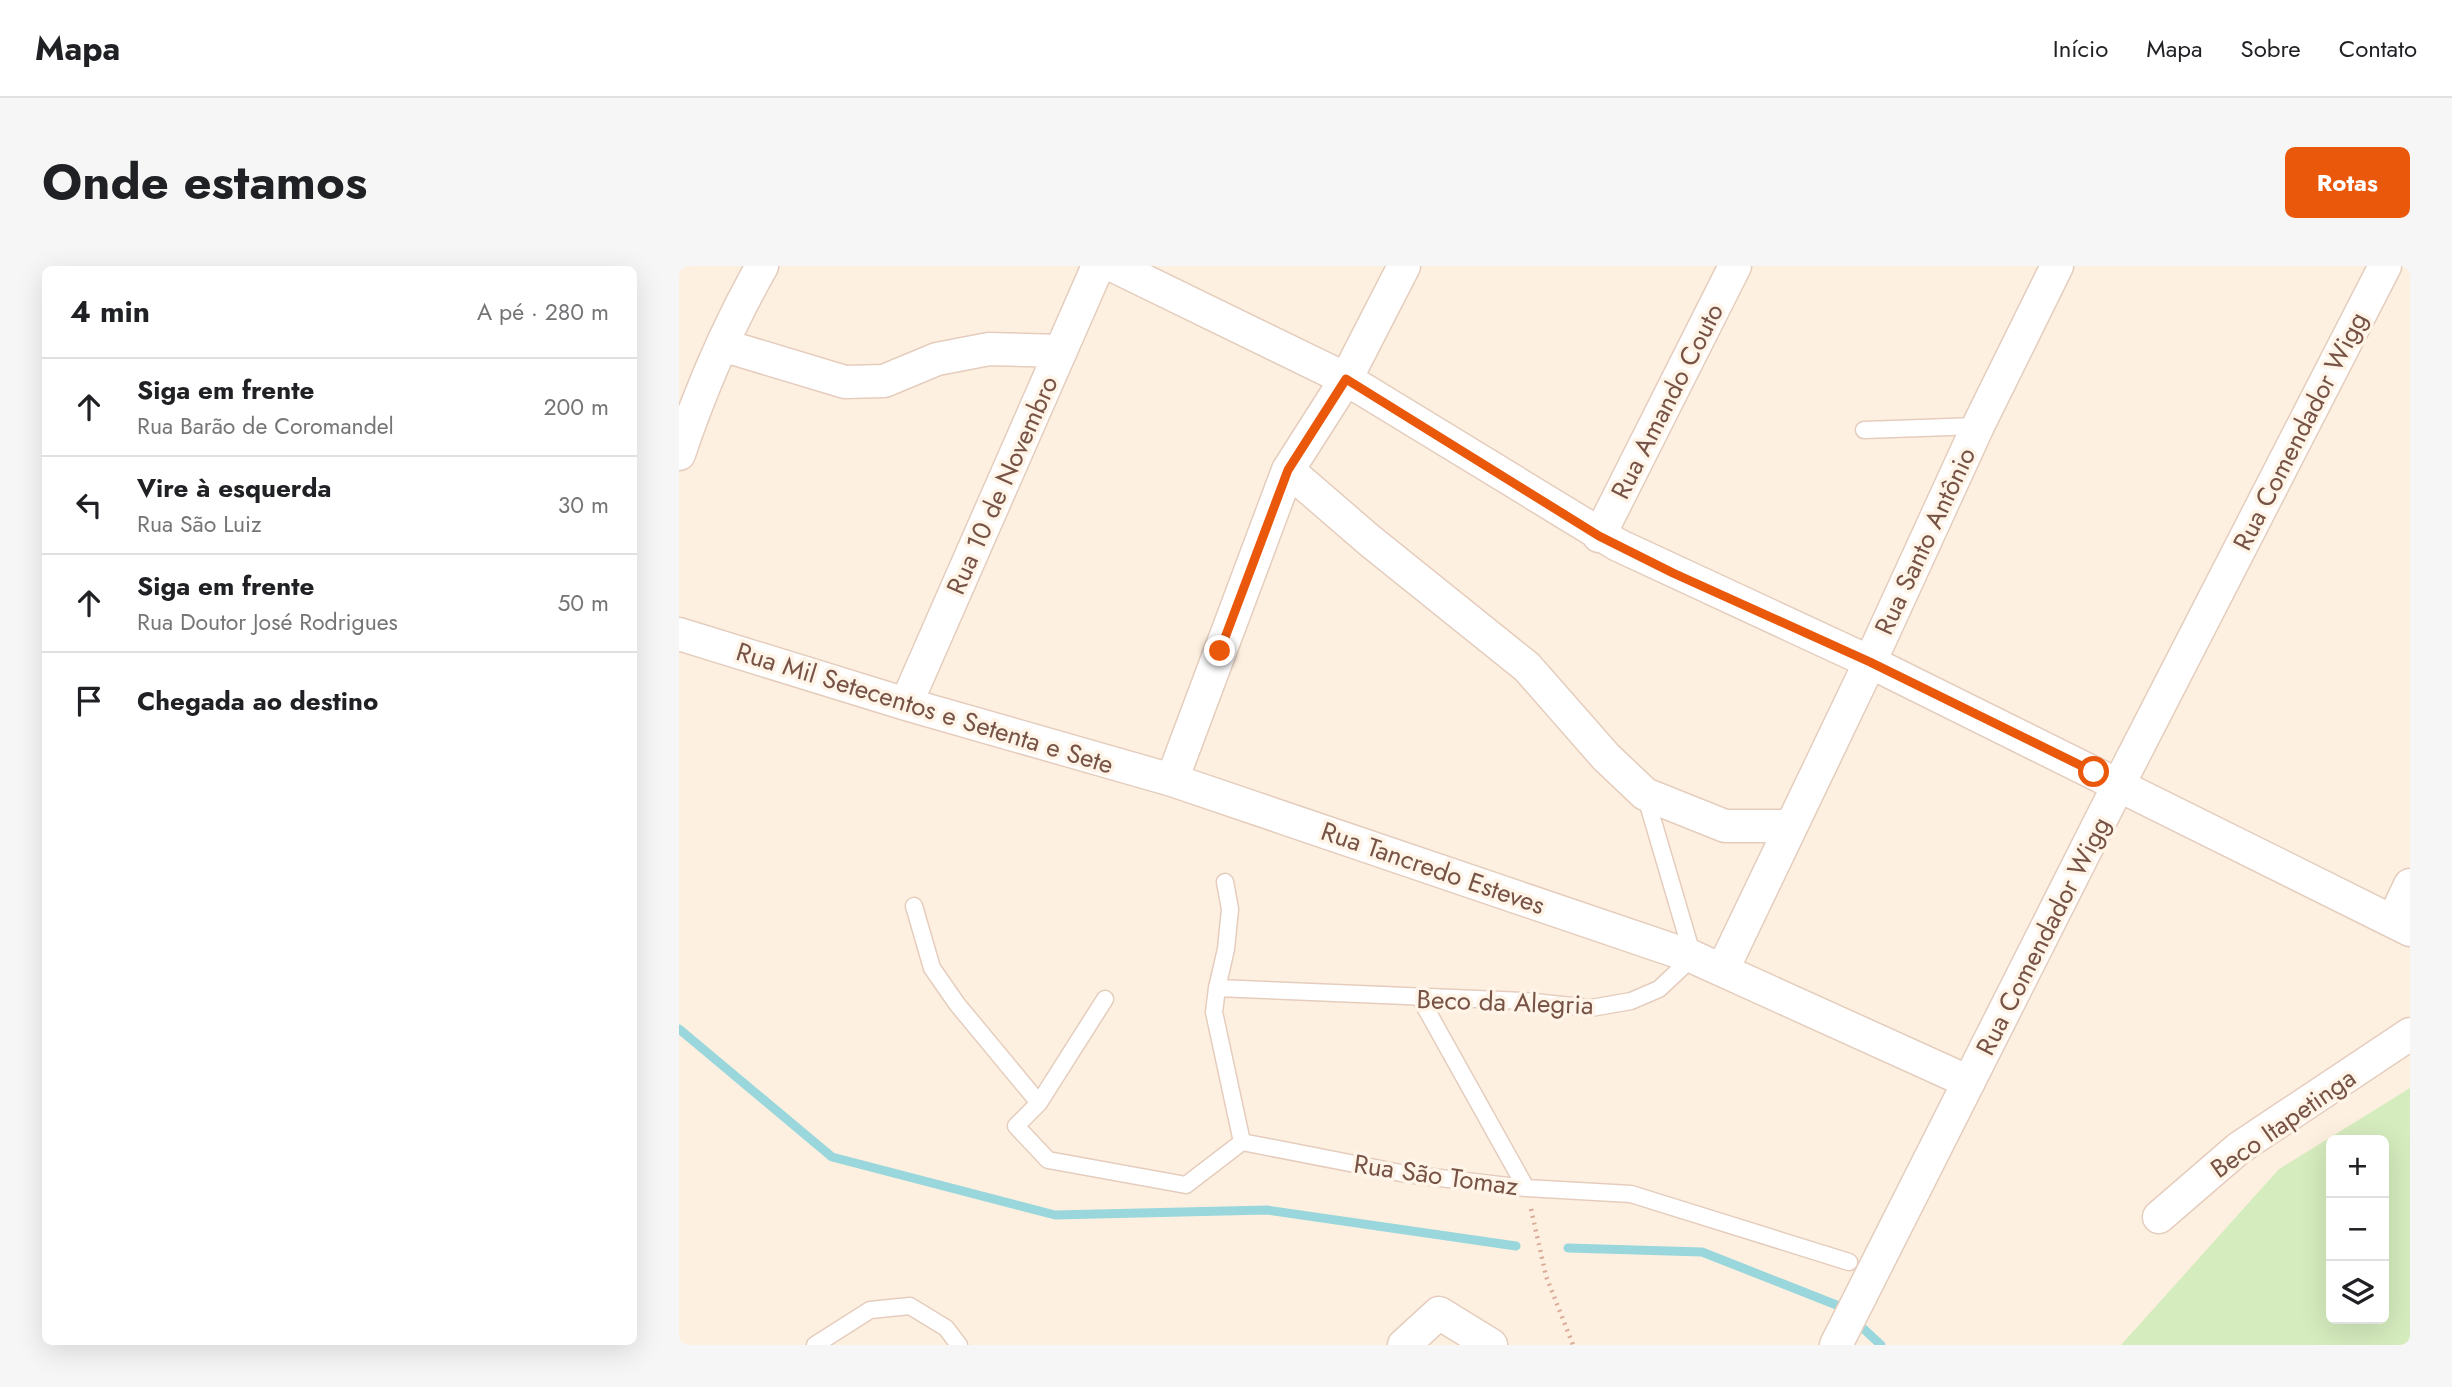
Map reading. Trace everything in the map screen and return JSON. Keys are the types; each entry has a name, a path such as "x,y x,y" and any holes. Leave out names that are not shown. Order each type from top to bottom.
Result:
{"street":[{"path":"679,454 698,398 762,266"},
{"name":"Rua 10 de Novembro","path":"907,704 1098,266"},
{"path":"1114,266 1346,379 1599,536 1673,573 1870,662 2402,926 2410,885"},
{"path":"1172,780 1288,470 1346,379 1404,266"},
{"name":"Rua Amando Couto","path":"1599,536 1735,266"},
{"name":"Rua Santo Antônio","path":"1723,969 1870,662 1978,426 2057,266"},
{"name":"Rua Comendador Wigg","path":"1836,1345 2119,784 2385,266"},
{"path":"722,345 845,382 884,381 937,359 989,349 1061,351"},
{"path":"1288,470 1369,540 1527,667 1606,757 1645,794 1725,826 1790,826"},
{"name":"Rua Mil Setecentos e Setenta e Sete","path":"679,634 907,704 1172,780"},
{"name":"Rua Tancredo Esteves","path":"1172,780 1693,957 1969,1082"},
{"name":"Beco Itapetinga","path":"2159,1217 2239,1148 2410,1034"},
{"path":"1404,1345 1439,1313 1490,1345"}],"lane":[{"path":"1864,430 1978,426"},
{"path":"1645,794 1693,957"},
{"path":"1105,999 1039,1103 1016,1126 1048,1160 1186,1185 1242,1142 1214,1012 1226,949 1230,909 1225,881"},
{"path":"914,906 932,968 957,1004 1039,1103"},
{"name":"Beco da Alegria","path":"1217,988 1524,1001 1591,1008 1631,1001 1659,989 1693,957"},
{"path":"1420,998 1526,1188"},
{"name":"Rua São Tomaz","path":"1242,1142 1406,1174 1526,1188 1631,1194 1849,1262"},
{"path":"815,1345 870,1310 910,1306 946,1328 959,1345"}],"path":[{"path":"1526,1188 1546,1276 1573,1345"}],"green space":[{"path":"2410,1088 2410,1345 2121,1345 2279,1169 2326,1140 2326,1324 2389,1324 2389,1135 2334,1135"}],"waterway":[{"path":"679,1029 832,1157 1055,1215 1267,1210 1516,1246"},
{"path":"1568,1248 1702,1252 1839,1306 1881,1345"}],"route":[{"path":"1220,651 1288,470 1346,379 1599,536 1673,573 1870,662 2094,772"}]}
